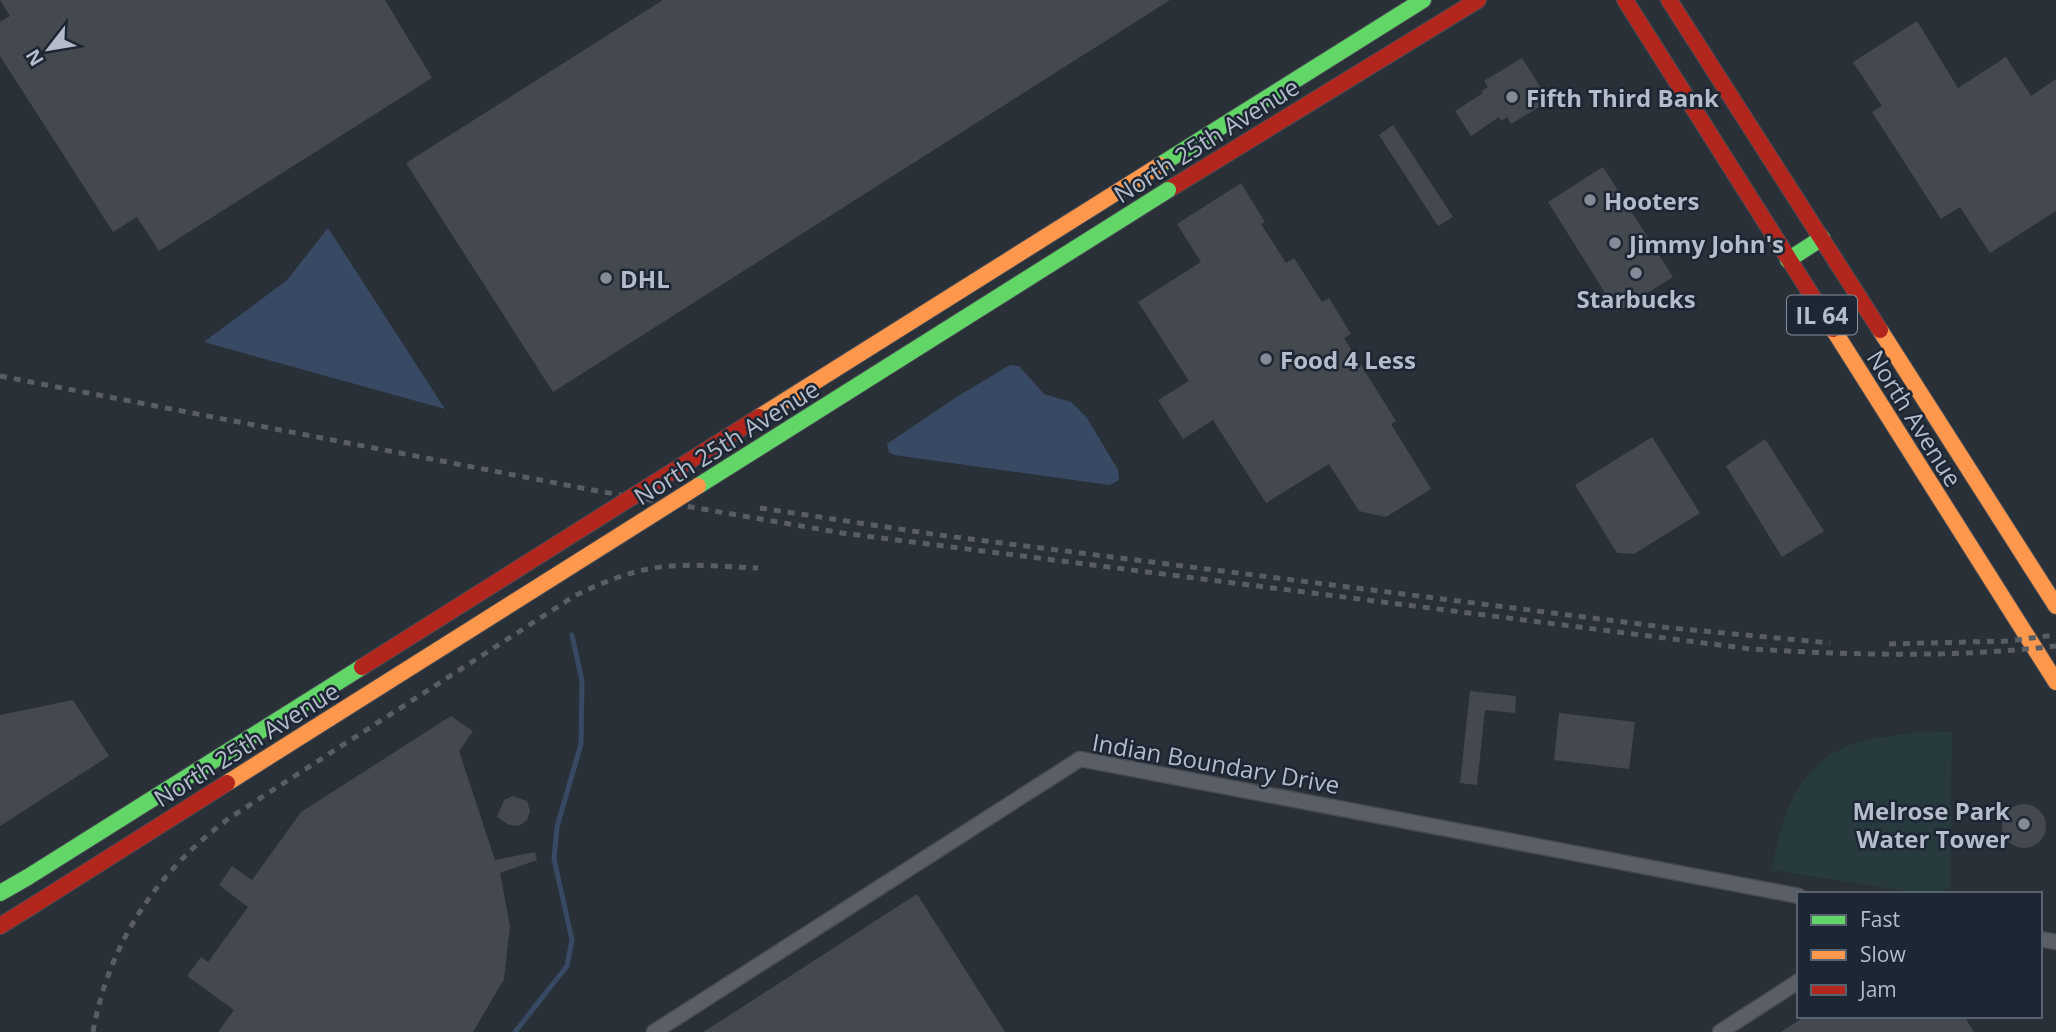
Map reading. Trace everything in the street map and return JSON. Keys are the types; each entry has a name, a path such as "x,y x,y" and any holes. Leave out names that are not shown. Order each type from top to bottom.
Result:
{"main road":[{"name":"North 25th Avenue","path":"0,894 1204,135 1423,0"},
{"name":"North 25th Avenue","path":"0,926 1211,163 1478,0"},
{"name":"North Avenue","path":"1625,0 1822,238 2056,606"},
{"name":"North Avenue","path":"1670,0 1788,260 2056,682"},
{"path":"1788,260 1822,238"}],"street":[{"name":"Indian Boundary Drive","path":"654,1032 1080,759 1797,896"},
{"path":"1720,1032 1797,982"}],"green space":[{"path":"1923,731 1952,732 1950,886 1943,892 1913,892 1772,870 1785,817 1792,800 1813,769 1843,748 1872,739"}],"water":[{"path":"328,228 445,409 204,342 287,280"},
{"path":"1010,365 1019,366 1044,394 1071,402 1087,418 1118,470 1119,480 1110,485 894,455 889,452 887,444"}],"building":[{"path":"0,0 385,0 432,78 159,251 137,217 113,232 0,56 0,22 10,16"},
{"name":"DHL","path":"663,0 1170,0 553,392 406,163"},
{"path":"1917,21 1958,88 2006,57 2031,96 2056,79 2056,211 1990,253 1960,207 1941,219 1872,112 1882,106 1853,62"},
{"name":"Fifth Third Bank","path":"1522,58 1549,101 1511,124 1507,117 1501,121 1499,117 1471,136 1455,111 1483,93 1481,91 1488,87 1484,81"},
{"path":"1393,125 1453,217 1438,226 1379,135"},
{"path":"1603,167 1673,277 1617,312 1548,202"},
{"name":"Food 4 Less","path":"1241,183 1265,222 1261,224 1286,263 1294,258 1322,302 1329,298 1351,334 1344,338 1396,421 1391,424 1431,489 1386,517 1359,511 1329,464 1266,503 1213,420 1183,439 1158,400 1189,381 1138,302 1201,262 1177,224"},
{"path":"1652,437 1700,513 1634,554 1617,553 1575,485"},
{"path":"1765,439 1824,531 1782,557 1726,466"},
{"path":"1470,691 1516,696 1515,713 1485,710 1477,785 1460,783"},
{"path":"73,700 109,756 0,826 0,715"},
{"path":"1559,713 1635,722 1629,769 1554,760"},
{"path":"451,716 473,731 459,751 495,860 535,852 537,860 500,873 510,926 504,979 473,1032 218,1032 234,1010 187,976 201,957 208,962 248,907 219,885 232,866 252,880 301,812"},
{"path":"513,796 527,801 530,811 527,820 519,826 509,825 497,817 504,800"},
{"name":"Melrose Park Water Tower","path":"2024,804 2040,810 2046,826 2040,842 2024,848 2008,842 2002,826 2008,810"},
{"path":"917,894 1005,1032 703,1032 727,1017"},
{"path":"1803,1018 1965,1018 1974,1032 1781,1032"}],"waterway":[{"path":"515,1032 567,966 572,940 554,859 557,827 581,744 582,681 572,635"}],"railway":[{"path":"0,376 592,490 842,533 1751,649 1904,654 2056,646"},
{"path":"760,508 939,535 1671,628 1830,643"},
{"path":"93,1032 111,968 124,938 141,911 181,860 231,817 576,595 620,577 662,567 758,568"},
{"path":"1889,644 2007,641 2056,635"}],"traffic: fast":[{"path":"1160,165 1423,0"},
{"path":"698,486 1168,190"},
{"path":"1788,260 1822,238"},
{"path":"28,877 362,667"},
{"path":"0,893 28,877"}],"traffic: slow":[{"path":"759,417 1160,165"},
{"path":"1833,329 2056,682"},
{"path":"1880,330 2056,606"},
{"path":"227,783 698,486"}],"traffic: jam":[{"path":"1168,190 1478,0"},
{"path":"1625,0 1833,329"},
{"path":"1669,0 1880,330"},
{"path":"362,667 759,417"},
{"path":"37,903 227,783"},
{"path":"0,926 37,903"}],"place":[{"name":"Fifth Third Bank","path":"1512,97"},
{"name":"Hooters","path":"1590,200"},
{"name":"Jimmy John's","path":"1615,243"},
{"name":"Starbucks","path":"1636,273"},
{"name":"DHL","path":"606,278"},
{"name":"Food 4 Less","path":"1266,359"},
{"name":"Melrose Park Water Tower","path":"2024,824"}]}
